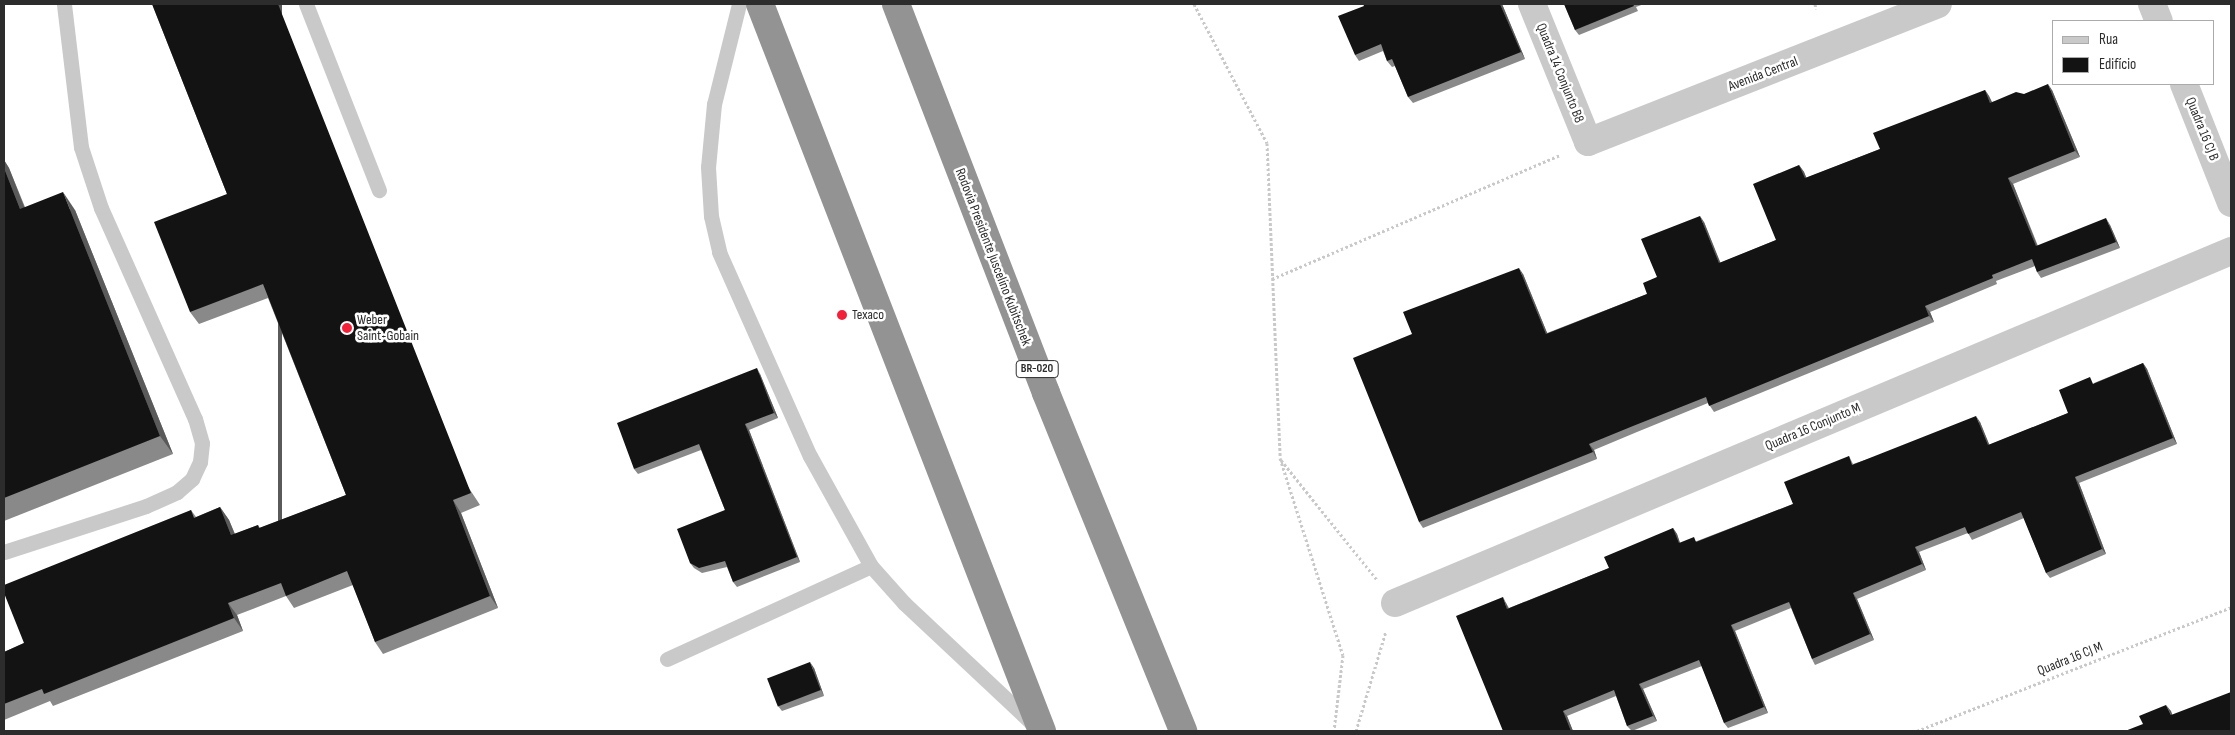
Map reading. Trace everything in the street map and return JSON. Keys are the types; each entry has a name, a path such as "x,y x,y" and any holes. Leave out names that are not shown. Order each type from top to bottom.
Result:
{"highway":[{"path":"760,4 1041,731"},
{"name":"Rodovia Presidente Juscelino Kubitschek","path":"896,4 1046,393 1183,731"}],"street":[{"name":"Quadra 14 Conjunto B8","path":"1532,4 1588,142"},
{"name":"Avenida Central","path":"1588,142 1938,4"},
{"path":"2152,4 2159,20"},
{"name":"Quadra 16 CJ B","path":"2184,85 2231,203"},
{"name":"Quadra 16 Conjunto M","path":"1395,603 2231,251"}],"lane":[{"path":"4,552 146,506 177,492 192,479 200,462 202,443 196,419 101,208 81,147 64,4"},
{"path":"306,4 379,190"},
{"path":"738,4 714,104 708,167 711,216 719,252 810,456 871,566 904,603 1041,731"},
{"path":"666,658 871,566"}],"path":[{"path":"1194,4 1267,143 1280,458 1343,655 1334,731"},
{"path":"1814,4 1816,9"},
{"path":"1272,279 1588,142"},
{"path":"1280,458 1395,603 1357,731"},
{"name":"Quadra 16 CJ M","path":"1917,731 2231,607"}],"building":[{"path":"152,4 278,4 471,493 453,500 490,596 375,642 347,571 286,596 281,583 228,603 234,618 44,694 42,689 4,704 4,652 24,643 4,593 4,585 191,510 194,518 220,507 231,535 258,525 259,528 346,495 263,284 190,312 154,222 227,194"},
{"path":"1363,4 1500,4 1521,52 1408,97 1392,59 1387,61 1381,44 1355,55 1338,16 1364,6"},
{"path":"1564,4 1633,4 1634,6 1575,30"},
{"path":"2048,84 2075,151 2008,178 2036,246 2106,218 2116,242 2037,272 2032,259 1992,275 1993,278 1925,306 1929,316 1709,406 1706,397 1633,426 1589,444 1593,452 1419,522 1353,358 1412,334 1403,312 1519,268 1546,334 1647,294 1643,283 1657,277 1641,239 1700,216 1719,263 1776,240 1753,184 1799,165 1805,178 1880,149 1873,133 1985,90 1990,103 2016,92 2024,94"},
{"path":"4,168 20,209 63,192 160,436 4,498"},
{"path":"2143,363 2173,438 2075,477 2102,549 2046,573 2021,512 1968,534 1965,527 1915,547 1922,564 1853,593 1870,634 1812,659 1789,602 1731,625 1764,707 1724,723 1699,660 1639,684 1653,716 1627,726 1614,690 1563,711 1571,731 1503,731 1456,616 1503,597 1507,609 1609,568 1604,557 1673,528 1679,543 1694,537 1696,542 1793,504 1784,482 1849,456 1852,465 1976,416 1988,445 2068,413 2059,390 2090,377 2093,384"},
{"path":"757,368 774,413 745,424 797,557 733,582 725,561 699,568 690,563 677,529 725,510 699,444 634,469 617,423"},
{"path":"810,662 821,690 778,706 767,678"},
{"path":"2231,692 2231,731 2125,731 2143,724 2139,716 2166,705 2171,715"}],"place":[{"name":"Texaco","path":"842,315"},
{"name":"Weber Saint-Gobain","path":"347,328"}]}
